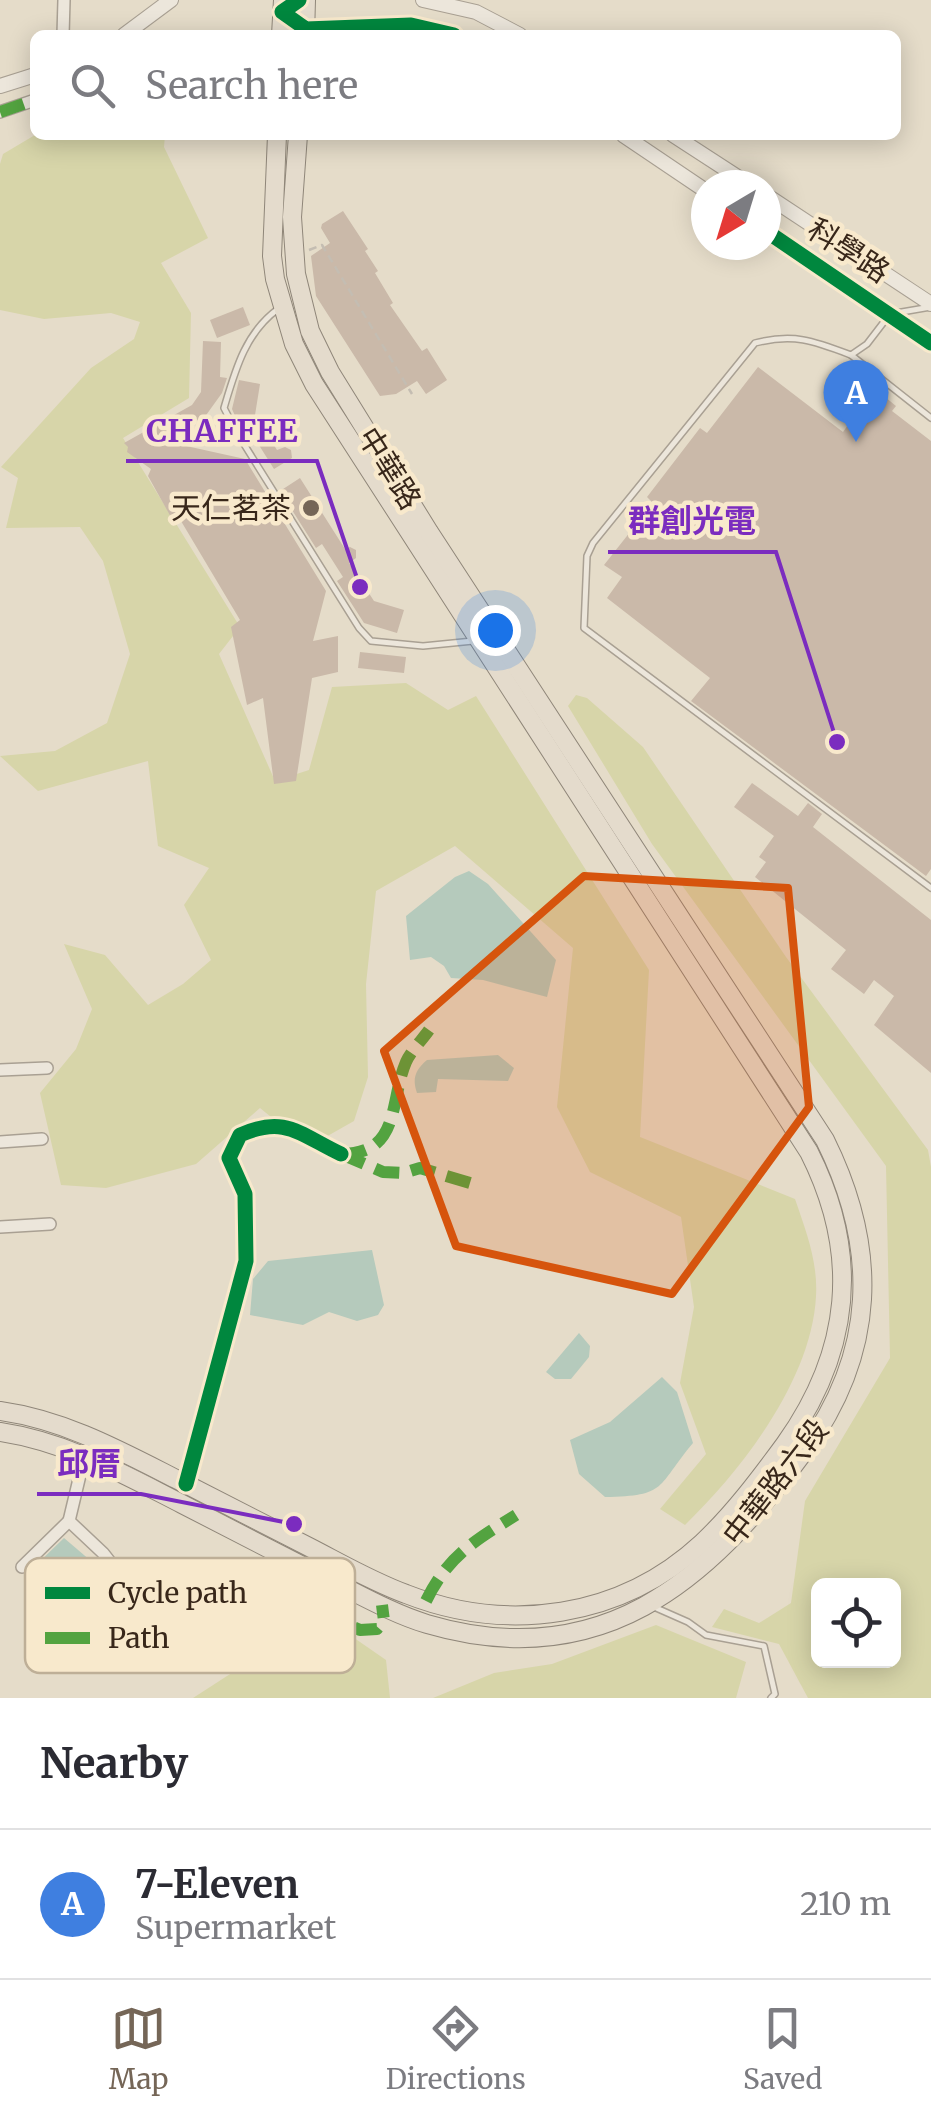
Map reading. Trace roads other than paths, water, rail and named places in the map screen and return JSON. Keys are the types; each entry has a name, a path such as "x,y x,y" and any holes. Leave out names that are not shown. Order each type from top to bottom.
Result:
{"main road":[{"path":"302,0 306,30"},
{"name":"中華路","path":"277,140 272,256 281,308 294,344 314,384 378,466 585,767"},
{"name":"中華路","path":"298,140 292,217 300,297 310,331 378,466 478,640 556,761"},
{"name":"中華路六段","path":"355,1570 389,1587 459,1611 509,1617 576,1612 632,1590 662,1574 704,1542 750,1489 806,1412 827,1371 836,1341 843,1302 842,1262 834,1213 808,1152 556,761"},
{"name":"中華路六段","path":"355,1592 424,1623 507,1637 598,1626 648,1604 689,1579 755,1516 814,1438 838,1397 854,1352 863,1306 864,1258 854,1212 825,1140 585,767"},
{"name":"中華路六段","path":"0,1411 88,1435 332,1558"},
{"name":"中華路六段","path":"0,1432 85,1454 288,1558"},
{"path":"382,1606 389,1587"}],"street":[{"path":"63,30 64,0"},
{"path":"131,30 171,0"},
{"path":"302,0 283,6 304,30"},
{"path":"423,0 476,12 510,30"},
{"path":"336,30 411,25 432,30"},
{"path":"0,86 30,77"},
{"path":"0,112 30,102"},
{"path":"631,140 691,180"},
{"path":"681,140 727,170"},
{"name":"科學路","path":"781,206 931,306"},
{"name":"科學路","path":"781,241 931,343"},
{"path":"489,658 506,648"},
{"path":"0,1070 47,1068"},
{"path":"186,1484 246,1261 245,1194 229,1158 240,1136 269,1124 282,1125 340,1154"},
{"path":"0,1142 42,1139"},
{"path":"0,1227 50,1224"},
{"path":"32,1558 69,1521 88,1435"},
{"path":"69,1521 108,1558"},
{"path":"22,1568 25,1565"}],"lane":[{"path":"851,355 867,344 890,314 931,306"},
{"path":"281,308 263,320 240,355 224,408 237,433 372,641 423,646 478,640"},
{"path":"931,418 851,355 810,340 783,336 755,343 593,543 587,556 584,628 931,888"},
{"path":"632,1590 648,1604 706,1635 764,1646 775,1694 771,1698"}],"place":[{"name":"7-Eleven","path":"856,442"},
{"name":"天仁茗茶","path":"311,508"},
{"name":"CHAFFEE","path":"360,587"},
{"name":"群創光電","path":"837,742"},
{"name":"邱厝","path":"294,1524"}]}
